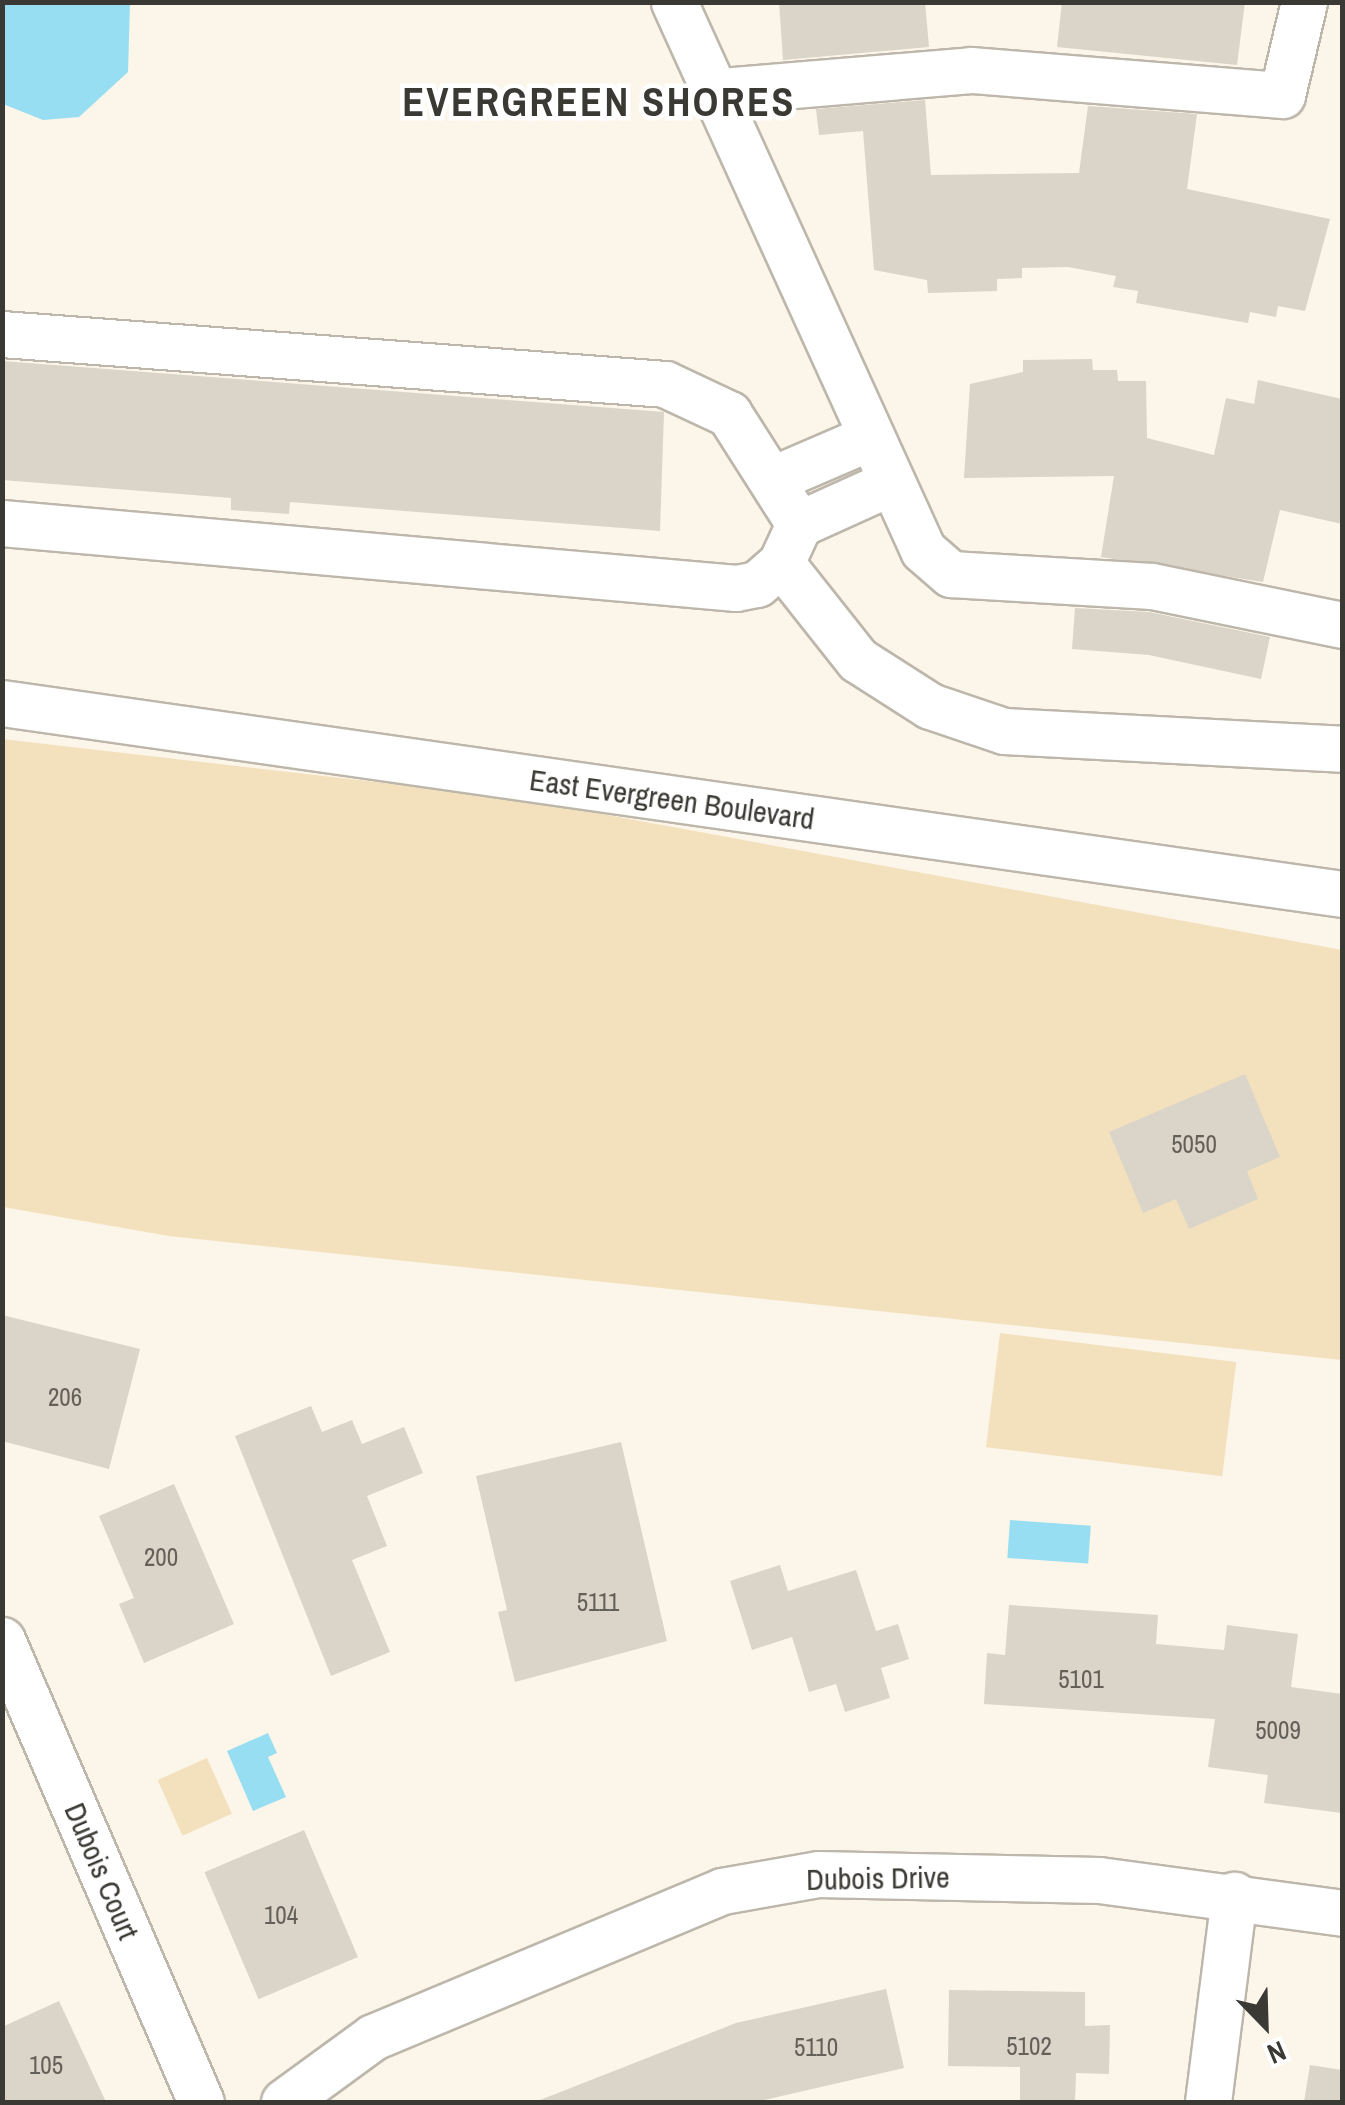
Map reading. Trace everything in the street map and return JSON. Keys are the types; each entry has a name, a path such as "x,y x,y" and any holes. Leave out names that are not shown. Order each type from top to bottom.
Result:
{"street":[{"path":"674,2 710,92 922,550 951,574 1152,586 1342,625"},
{"path":"710,92 971,70 1282,96 1304,2"},
{"path":"2,334 665,384 729,414 773,479 790,543 858,660 930,706 1023,732 1342,749"},
{"path":"773,479 868,438"},
{"path":"2,523 703,589 756,584 790,543 890,483"},
{"name":"East Evergreen Boulevard","path":"2,704 1342,894"},
{"name":"Dubois Court","path":"2,1640 201,2102"},
{"name":"Dubois Drive","path":"284,2102 373,2037 722,1890 818,1874 1099,1880 1234,1895 1342,1913"},
{"path":"1208,2102 1234,1895"}],"shaded area":[{"path":"2,739 515,798 1342,950 1342,1360 169,1236 3,1207"},
{"path":"1000,1333 1236,1362 1222,1476 986,1447"},
{"path":"207,1758 232,1814 182,1836 158,1780"}],"water":[{"path":"3,2 130,3 128,72 79,117 43,120 3,104"},
{"path":"1010,1520 1091,1526 1088,1564 1007,1558"},
{"path":"268,1733 277,1753 268,1757 286,1797 253,1811 227,1751"}],"building":[{"path":"779,2 925,2 929,47 783,60"},
{"path":"1062,2 1245,2 1237,65 1057,47"},
{"path":"925,100 931,175 1079,173 1088,106 1197,114 1187,189 1330,219 1305,311 1278,306 1276,317 1250,312 1248,323 1136,303 1138,291 1113,287 1116,276 1068,267 1022,268 1022,278 997,279 997,291 928,293 927,280 874,270 863,131 819,135 816,109"},
{"path":"1092,359 1093,370 1117,370 1118,381 1146,381 1147,438 1214,455 1226,398 1254,404 1258,380 1342,399 1342,524 1280,510 1263,582 1101,557 1114,476 964,478 970,384 1023,372 1023,360"},
{"path":"2,361 664,412 660,531 290,502 289,514 231,510 231,498 2,480"},
{"path":"1075,608 1149,612 1270,637 1261,679 1149,655 1072,649"},
{"path":"1245,1074 1280,1157 1247,1171 1258,1199 1189,1229 1176,1199 1143,1213 1109,1132"},
{"path":"2,1315 140,1349 109,1469 2,1441"},
{"path":"311,1406 322,1432 352,1420 362,1444 404,1427 423,1473 367,1496 387,1546 352,1560 390,1652 331,1676 235,1436"},
{"path":"621,1442 667,1641 515,1682 498,1612 507,1610 476,1476"},
{"path":"174,1484 234,1624 144,1663 119,1604 134,1598 99,1516"},
{"path":"780,1565 788,1591 856,1570 876,1631 898,1624 909,1659 881,1668 890,1698 845,1712 836,1684 809,1692 792,1637 752,1650 730,1581"},
{"path":"1009,1605 1158,1615 1156,1644 1224,1650 1227,1625 1298,1634 1291,1687 1342,1694 1342,1813 1264,1803 1268,1775 1208,1767 1215,1719 984,1704 987,1653 1005,1655"},
{"path":"304,1830 358,1957 259,1999 205,1872"},
{"path":"886,1989 904,2068 755,2102 535,2102 736,2023"},
{"path":"949,1990 1085,1992 1085,2026 1110,2025 1109,2074 1076,2073 1075,2102 1020,2102 1020,2067 948,2066"},
{"path":"59,2001 106,2102 2,2102 2,2027"},
{"path":"1310,2065 1342,2070 1342,2102 1304,2102"}],"district":[{"name":"EVERGREEN SHORES","path":"599,102"}]}
